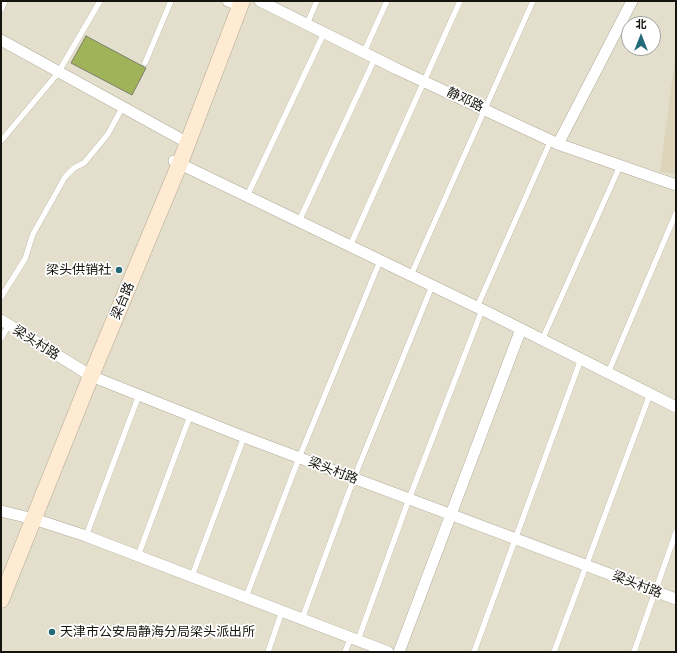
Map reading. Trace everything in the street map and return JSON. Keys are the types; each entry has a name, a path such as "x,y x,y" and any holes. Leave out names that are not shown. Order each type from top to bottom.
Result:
{"main road":[{"name":"梁台路","path":"1,600 29,518 176,162 236,3"},
{"name":"梁台路","path":"1,576 29,518"}],"street":[{"name":"静邓路","path":"260,1 375,58 554,142 676,185"},
{"path":"554,142 632,1"},
{"path":"1,40 184,142"},
{"path":"176,162 411,275 650,394 674,404"},
{"name":"梁头村路","path":"5,323 88,374 244,437 676,600"},
{"path":"399,652 521,329"},
{"path":"1,511 86,536 388,652"}],"lane":[{"path":"1,10 5,1"},
{"path":"1,141 58,73 100,1"},
{"path":"145,63 171,1"},
{"path":"307,24 317,1"},
{"path":"364,52 387,1"},
{"path":"350,246 460,1"},
{"path":"411,275 533,1"},
{"path":"247,196 324,33"},
{"path":"299,221 375,58"},
{"path":"1,297 24,259 33,234 65,177 74,168 84,163 108,134 122,108"},
{"path":"345,652 354,639 409,499 480,309 554,142"},
{"path":"542,340 620,166"},
{"path":"608,373 676,213"},
{"path":"246,597 299,458 380,260"},
{"path":"302,619 354,478 432,286"},
{"path":"1,338 5,323"},
{"path":"474,652 581,359"},
{"path":"554,652 650,394"},
{"path":"86,536 139,395"},
{"path":"138,556 190,416"},
{"path":"192,576 244,437"},
{"path":"634,652 676,532"},
{"path":"268,652 282,611"}],"shaded area":[{"path":"676,50 676,174 660,172"}],"building":[{"path":"86,36 146,68 132,95 71,63"}],"place":[{"name":"梁头供销社","path":"119,270"},
{"name":"天津市公安局静海分局梁头派出所","path":"52,632"}]}
